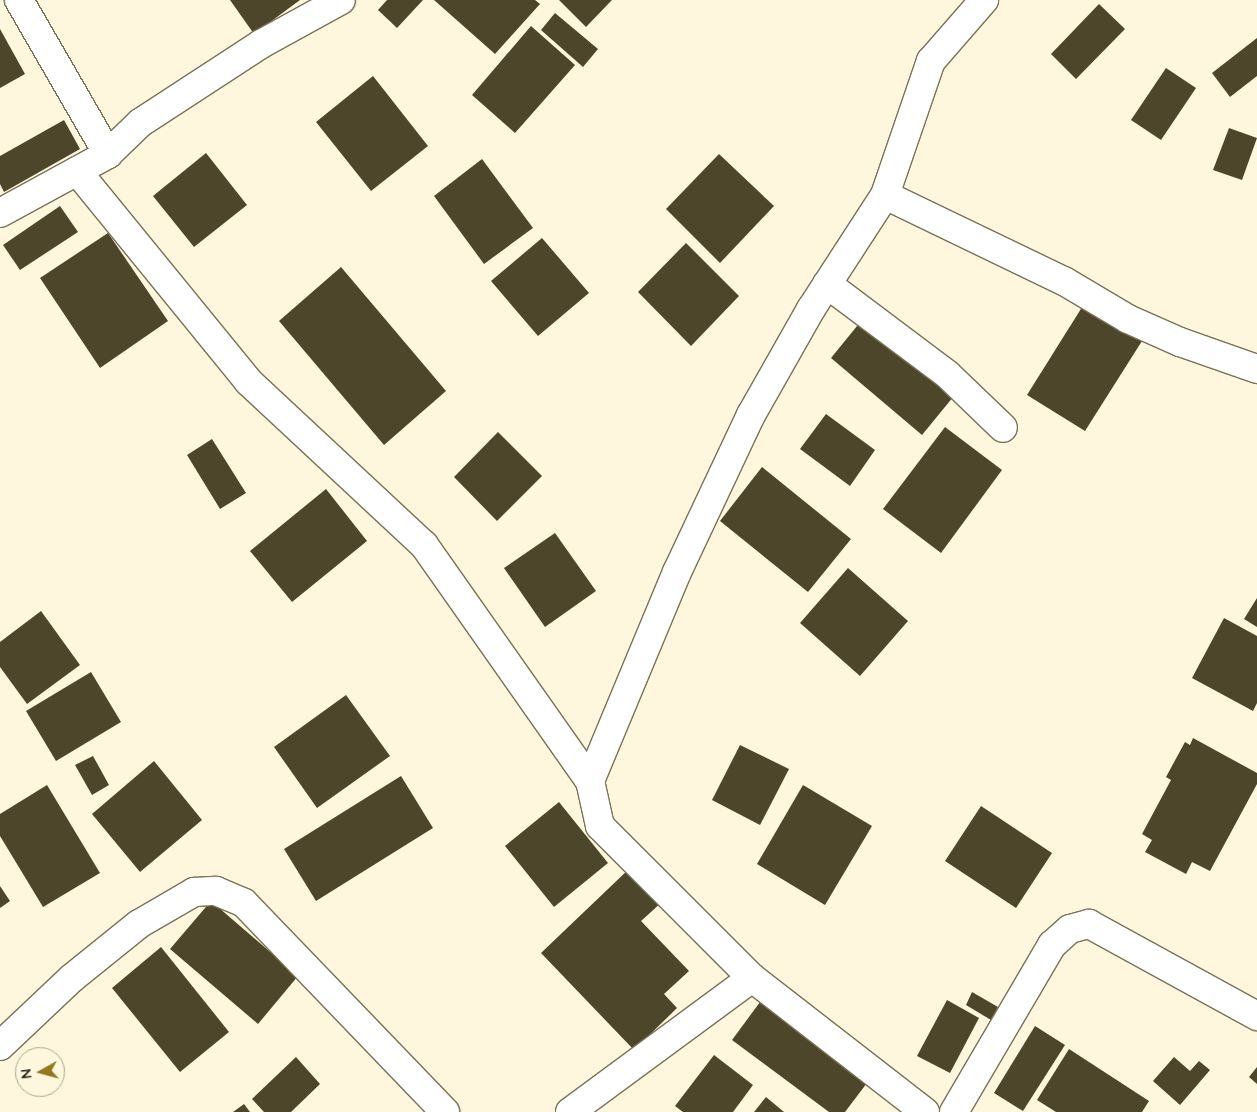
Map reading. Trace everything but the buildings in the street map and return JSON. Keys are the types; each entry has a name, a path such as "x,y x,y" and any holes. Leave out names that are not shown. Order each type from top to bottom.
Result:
{"street":[{"path":"19,0 108,154"},
{"path":"0,213 108,154 140,123 261,44 341,0"},
{"path":"590,781 677,572 751,415 827,284 885,195 931,61 984,0"},
{"path":"77,171 249,382 424,545 590,781 600,826 752,978 925,1112"},
{"path":"885,195 1064,281 1128,319 1180,342 1257,369"},
{"path":"827,284 948,375 1003,428"},
{"path":"0,1046 72,978 139,924 194,892 216,891 244,903 445,1112"},
{"path":"954,1112 1052,945 1070,928 1089,924 1257,1016"},
{"path":"570,1112 752,978"}]}
